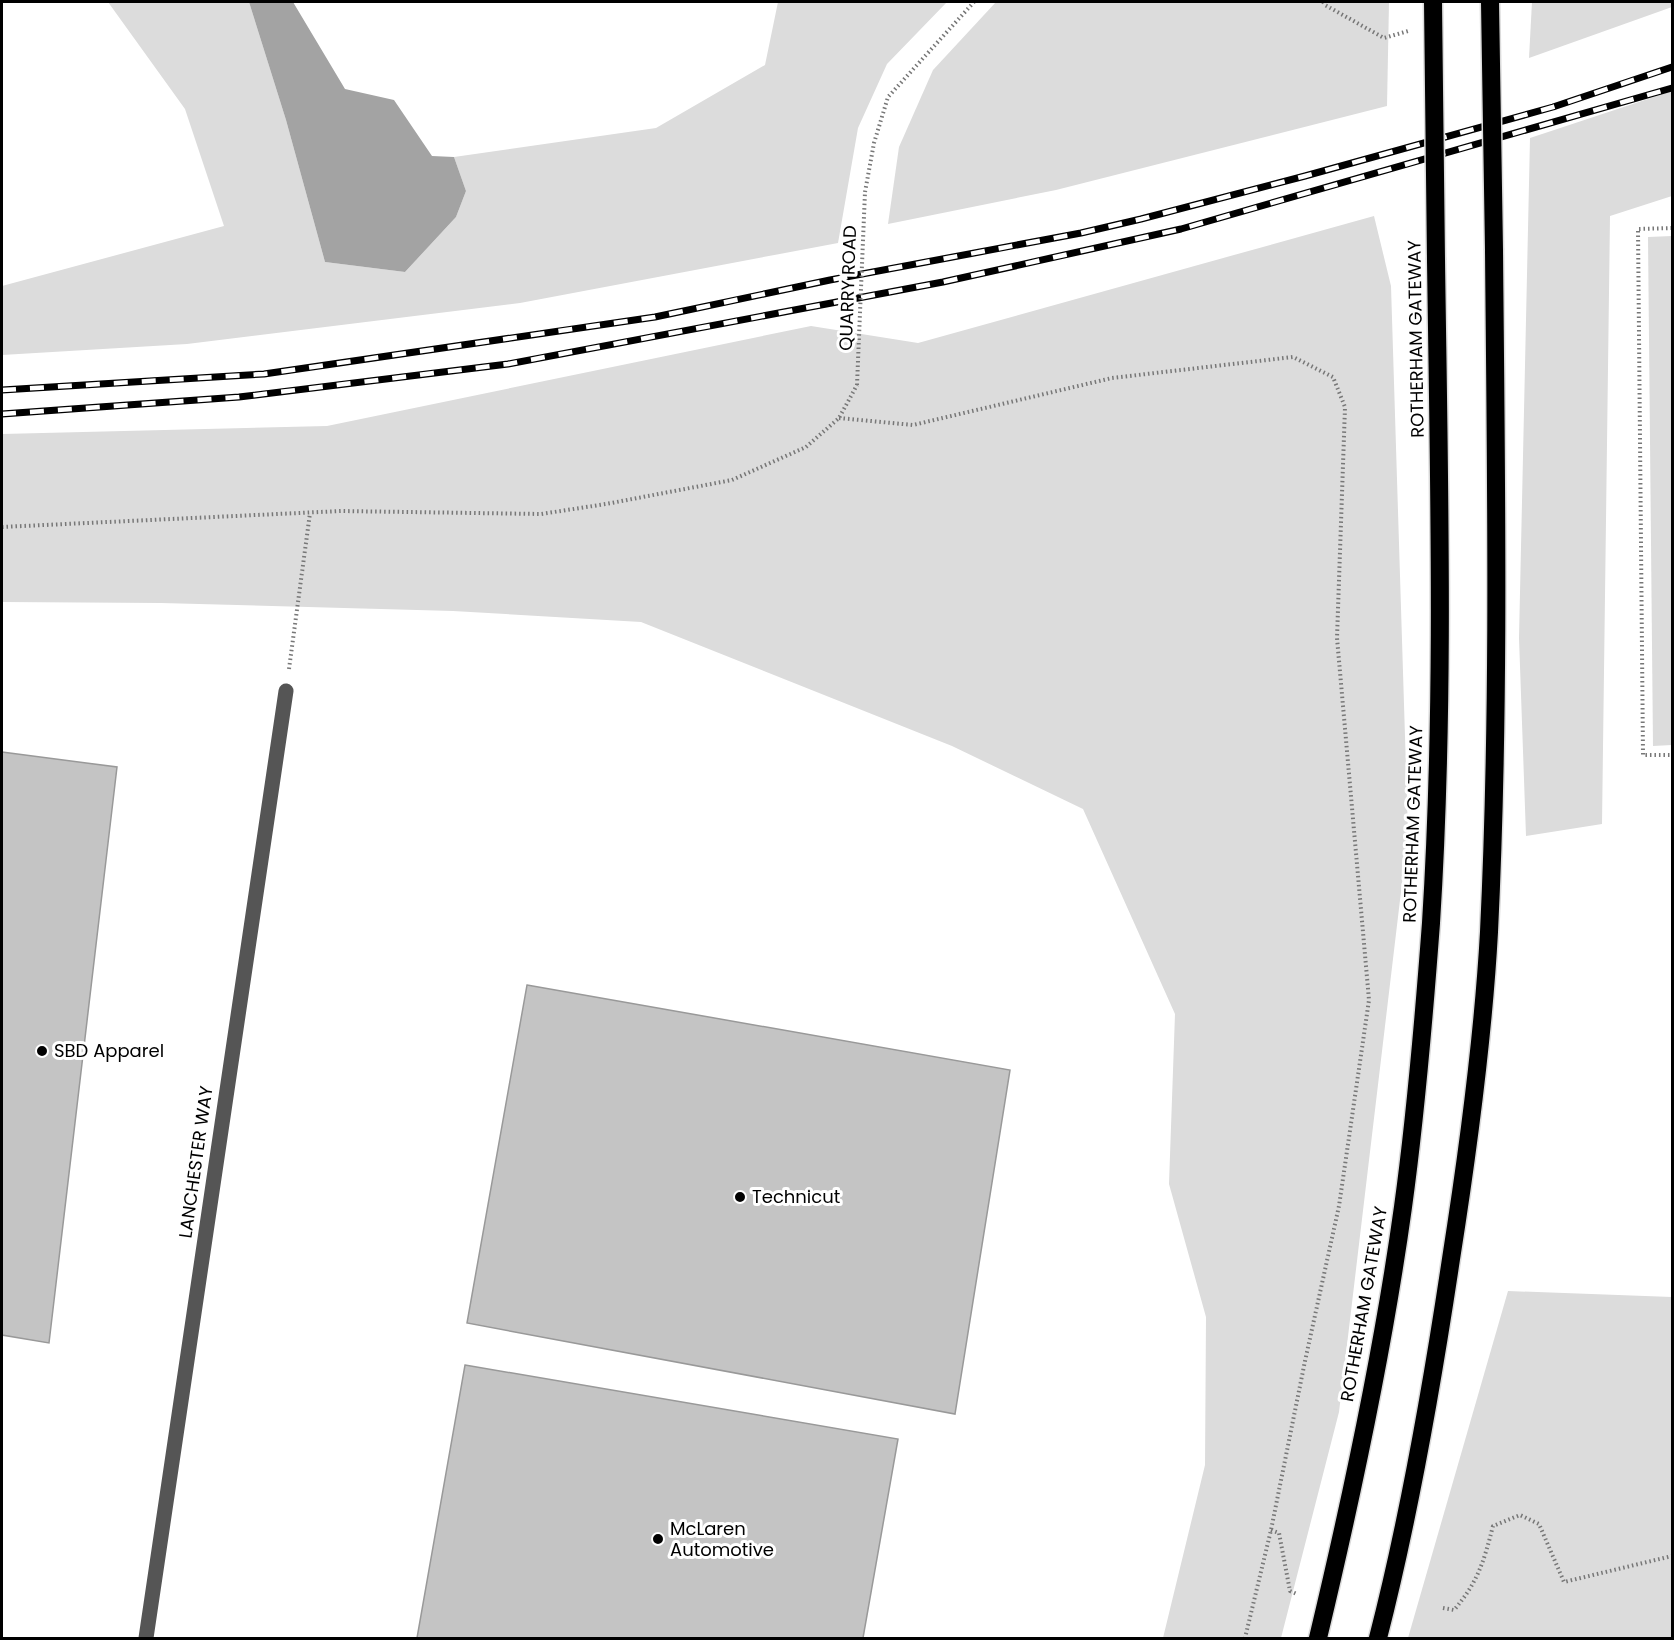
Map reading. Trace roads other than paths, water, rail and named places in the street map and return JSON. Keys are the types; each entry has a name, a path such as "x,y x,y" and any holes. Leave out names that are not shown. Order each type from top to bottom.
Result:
{"highway":[{"name":"ROTHERHAM GATEWAY","path":"1318,1638 1342,1539 1372,1388 1403,1208 1430,934 1438,762 1440,583 1433,2"},
{"path":"1378,1638 1392,1580 1439,1340 1460,1205 1476,1077 1488,935 1495,768 1496,566 1490,2"}],"street":[{"name":"LANCHESTER WAY","path":"146,1638 286,691"}],"railway":[{"path":"2,390 264,374 655,317 830,280 1081,233 1141,219 1553,107 1672,67"},
{"path":"2,414 239,397 508,364 943,282 1181,229 1672,88"}],"place":[{"name":"SBD Apparel","path":"42,1051"},
{"name":"Technicut","path":"740,1197"},
{"name":"McLaren Automotive","path":"658,1539"}]}
